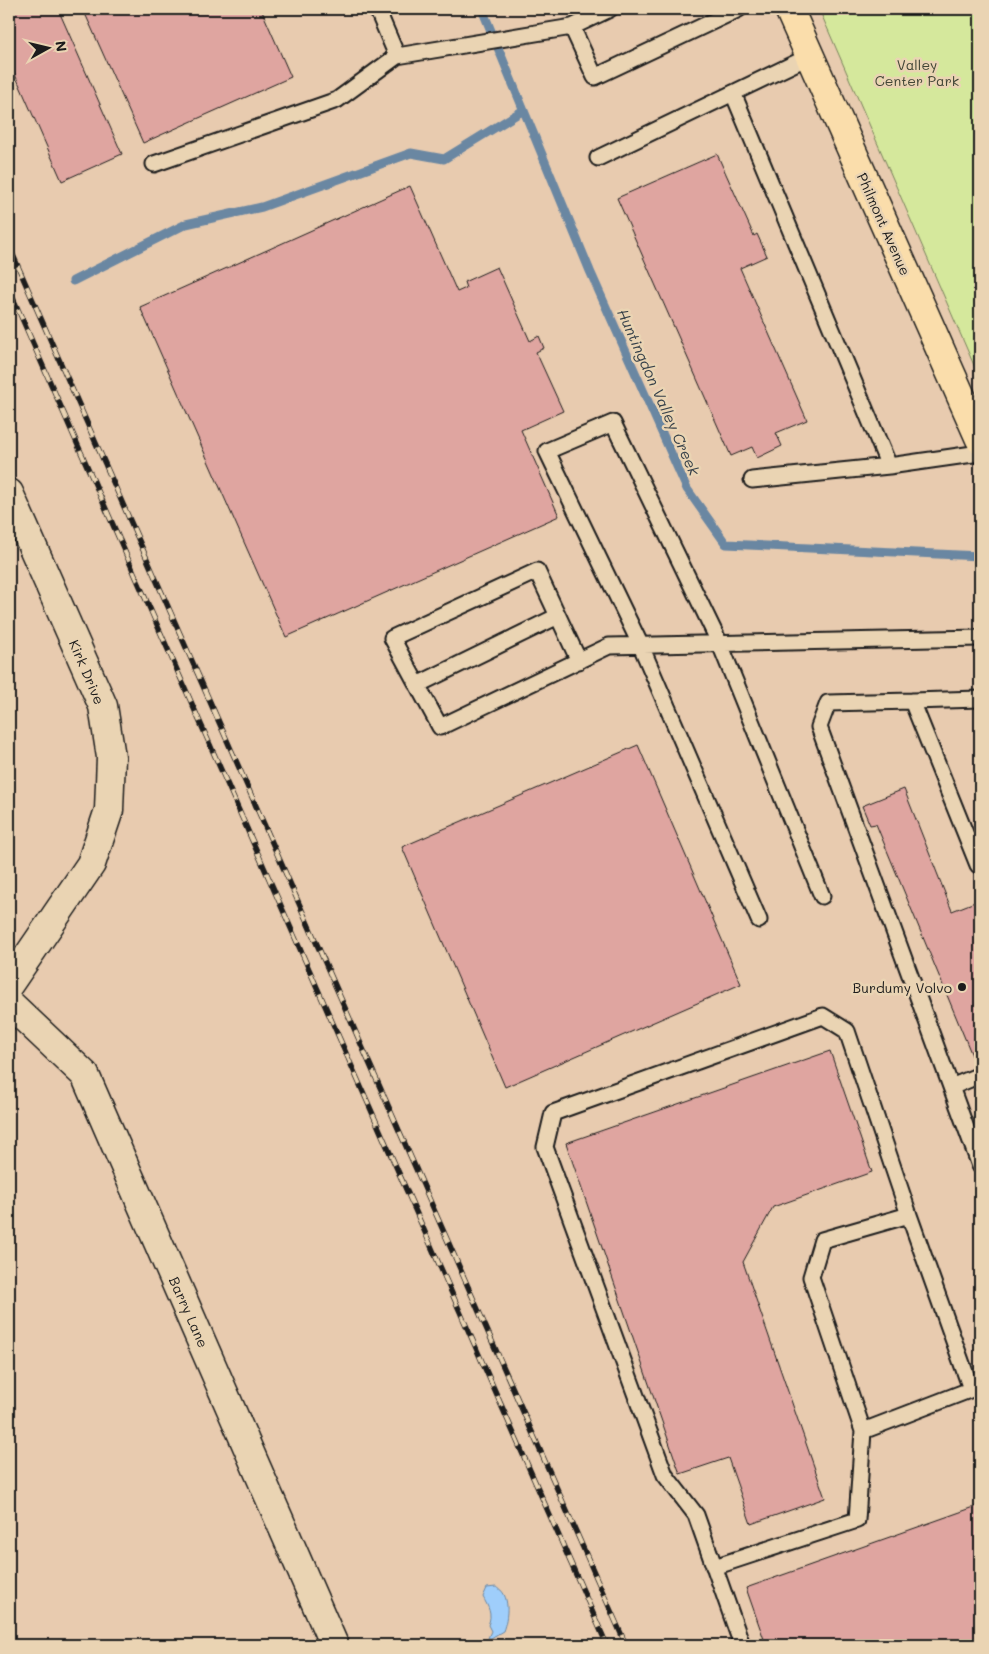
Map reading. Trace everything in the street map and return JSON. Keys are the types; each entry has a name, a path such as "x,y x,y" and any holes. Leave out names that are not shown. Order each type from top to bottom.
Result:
{"main road":[{"name":"Philmont Avenue","path":"789,9 980,439"}],"street":[{"name":"Kirk Drive","path":"9,493 103,706 111,757 109,810 91,864 9,984"},
{"name":"Barry Lane","path":"9,1003 85,1075 334,1645"}],"lane":[{"path":"377,9 398,56"},
{"path":"154,164 337,100 398,56 572,27 610,9"},
{"path":"572,27 595,77 739,9"},
{"path":"598,158 810,56"},
{"path":"733,93 889,466"},
{"path":"759,920 641,646 547,451 612,423 720,644 822,896"},
{"path":"752,480 889,466 980,453"},
{"path":"579,660 537,571 392,638 440,727 609,646 980,638"},
{"path":"417,685 558,616"},
{"path":"980,699 828,703 819,728 980,1166"},
{"path":"912,701 978,865 980,864"},
{"path":"742,1645 696,1515 665,1475 544,1147 553,1113 823,1016 848,1031 909,1215 976,1388 862,1431"},
{"path":"951,1087 980,1075"},
{"path":"714,1567 857,1520 862,1431 811,1278 822,1240 909,1215"}],"green space":[{"name":"Valley Center Park","path":"819,9 980,9 980,379"}],"water":[{"path":"496,1587 504,1595 507,1613 503,1631 488,1638 491,1631 488,1625 490,1614 483,1597 487,1588"}],"building":[{"path":"9,9 58,9 122,154 62,181 9,61"},
{"path":"83,9 261,9 291,77 143,143"},
{"path":"717,154 754,236 757,234 767,256 740,268 807,420 776,433 782,446 757,458 752,447 731,456 617,198"},
{"path":"410,186 457,292 466,288 464,282 497,267 530,341 539,336 544,348 536,352 563,411 521,430 559,516 286,637 140,307"},
{"path":"638,745 741,984 505,1087 402,847"},
{"name":"Burdumy Volvo","path":"904,789 952,911 980,900 980,1063 976,1065 876,824 870,825 862,806"},
{"path":"830,1051 872,1172 773,1207 743,1262 825,1498 751,1524 728,1458 680,1474 566,1143"},
{"path":"980,1505 980,1645 766,1645 746,1588"}],"waterway":[{"name":"Huntingdon Valley Creek","path":"482,9 590,271 687,489 726,544 980,556"},
{"path":"73,281 186,224 262,207 411,153 444,159 522,111"}],"railway":[{"path":"9,246 626,1645"},
{"path":"9,289 607,1645"}],"place":[{"name":"Burdumy Volvo","path":"962,987"}]}
